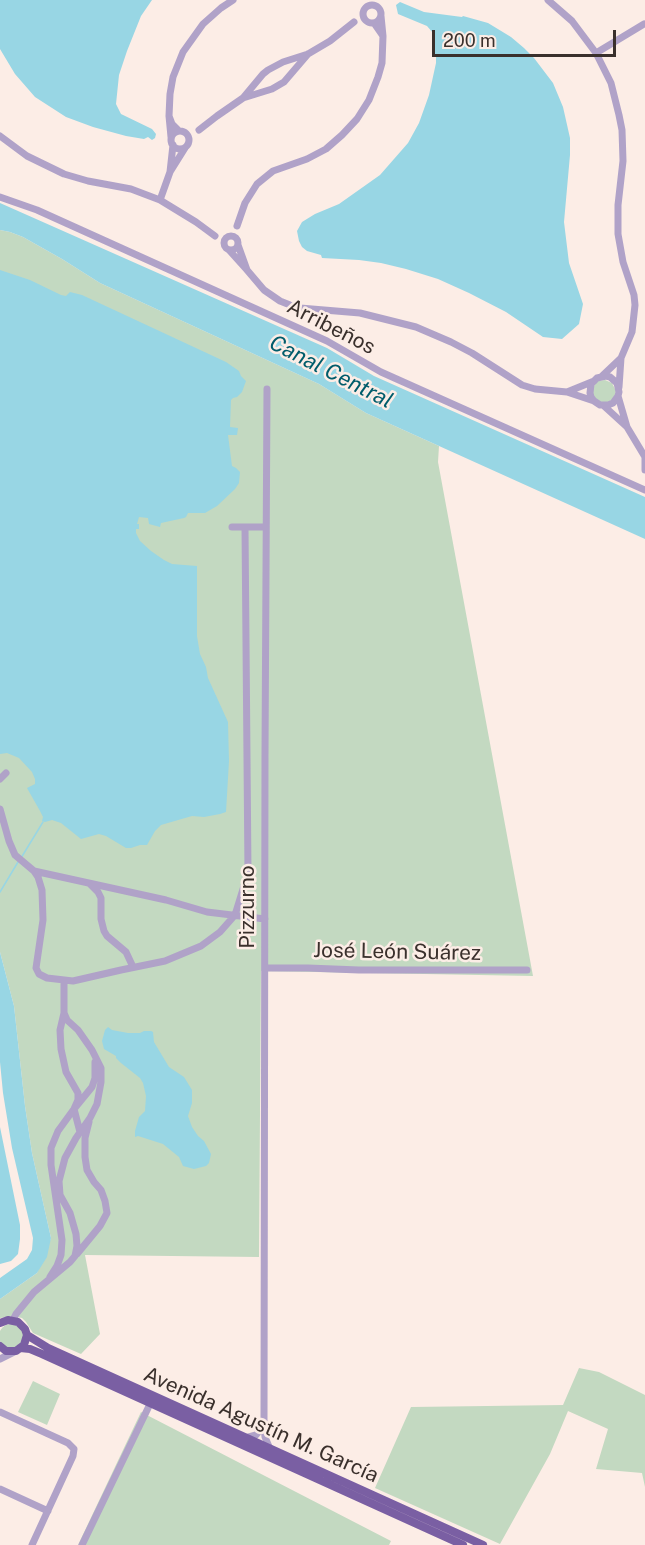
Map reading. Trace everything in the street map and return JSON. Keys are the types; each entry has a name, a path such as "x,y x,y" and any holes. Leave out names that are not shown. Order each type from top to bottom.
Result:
{"main road":[{"path":"1,1323 13,1320"},
{"name":"Avenida Agustín M. García","path":"13,1320 22,1325 27,1335 48,1348 483,1545"},
{"path":"18,1350 24,1345 27,1335"},
{"name":"Avenida Agustín M. García","path":"0,1346 6,1351 30,1349 42,1354 464,1545"}],"street":[{"path":"187,146 180,149 172,141 168,116 173,77 183,52 203,24 220,8 233,0"},
{"path":"227,248 234,249 237,226 245,203 257,184 273,171 307,159 326,149 357,119 369,100 382,63 383,36 380,0"},
{"path":"548,0 572,21 596,53 611,83 622,130 623,161 618,227 623,262 634,295 635,315 632,332 621,358 618,396 627,427 645,457 645,470"},
{"path":"160,200 170,172 187,146 200,130 243,98 257,80 273,67 308,54 330,41 354,22 367,5 373,4 381,13"},
{"path":"365,20 363,16 367,5"},
{"path":"374,23 378,21 381,13"},
{"path":"354,22 365,20 374,23 383,36"},
{"path":"596,53 645,24"},
{"path":"243,98 266,91 284,82 308,54"},
{"path":"288,61 292,63 295,71"},
{"path":"257,80 261,89 266,91"},
{"path":"168,116 172,124 189,134 187,146"},
{"path":"170,172 174,133 181,130 194,132 200,130"},
{"path":"0,136 27,156 63,174 131,189 160,200 215,236 264,290 280,301 300,308 360,313 416,327 452,342 522,385 567,392 594,400"},
{"name":"Arribeños","path":"0,197 37,210 327,340 381,372 645,490"},
{"path":"215,236 234,239"},
{"path":"227,248 224,241 234,239"},
{"path":"234,239 247,270"},
{"path":"567,392 601,377 621,358"},
{"path":"601,377 610,377 619,387"},
{"path":"594,381 591,384 590,393 596,403 604,405 613,403 618,396"},
{"name":"Pizzurno","path":"267,389 264,1426 265,1437 270,1449"},
{"path":"604,405 627,427"},
{"path":"232,527 266,527"},
{"path":"0,809 9,841 17,856 34,871 42,890 43,920 36,968 39,974 47,978 73,981 165,961 201,946 220,932 235,915 248,873 245,527"},
{"path":"34,871 166,900 207,912 265,919"},
{"path":"90,884 98,892 100,898 104,931 126,952 133,967"},
{"name":"José León Suárez","path":"266,968 527,970"},
{"path":"64,981 64,1013 60,1030 61,1049 66,1072 78,1093 74,1109 80,1132"},
{"path":"64,1013 67,1020 78,1030 92,1050 101,1068 97,1104 65,1158 58,1181 60,1196 70,1214 76,1234 75,1256"},
{"path":"45,1284 62,1255 51,1148 58,1131 92,1087 96,1066 92,1050"},
{"path":"13,1320 28,1300 70,1262 100,1226 107,1213 101,1190 87,1170 85,1138 90,1118"},
{"path":"0,1359 18,1350"},
{"path":"82,1545 150,1404"},
{"path":"0,1412 68,1443 74,1449 73,1456 32,1545"},
{"path":"245,1438 256,1435 264,1426"},
{"path":"0,1489 48,1511"}],"green space":[{"path":"0,230 23,237 100,283 319,384 366,413 439,446 438,462 533,976 261,971 259,1257 85,1255 100,1334 81,1354 33,1333 22,1318 13,1316 0,1318 0,1299 37,1273 51,1238 32,1153 14,1006 0,952"},
{"path":"605,380 612,383 616,391 614,399 603,404 593,398 593,387 598,381"},
{"path":"11,1324 19,1328 23,1336 19,1344 11,1348 3,1344 -1,1336 3,1328"},
{"path":"579,1368 599,1372 645,1395 645,1487 642,1473 596,1469 608,1429 568,1411 550,1454 500,1544 375,1488 411,1407 563,1405"},
{"path":"33,1381 60,1394 47,1425 18,1412"},
{"path":"141,1412 391,1541 389,1545 78,1545"}],"water":[{"path":"0,0 152,0 141,16 127,51 119,75 116,104 121,114 152,129 156,134 155,138 152,140 148,137 144,139 126,136 93,127 66,117 35,97 15,74 0,49"},
{"path":"400,2 424,12 463,16 488,23 524,48 553,83 563,107 570,138 564,222 569,263 583,304 579,324 562,339 543,337 506,312 438,279 381,263 322,258 321,255 307,251 299,241 297,231 302,222 339,204 380,175 408,143 419,123 429,95 436,63 436,57 432,54 433,33 427,26 398,14 396,5"},
{"name":"Canal Central","path":"0,203 327,348 374,376 645,497 645,539 366,413 319,384 100,283 23,237 0,230"},
{"path":"0,270 30,280 61,295 66,296 70,292 82,295 226,362 239,371 246,381 242,392 231,400 230,427 238,428 237,435 228,435 232,466 240,472 239,483 235,489 217,506 205,513 188,513 184,518 161,523 160,527 149,524 148,518 139,517 137,524 139,524 139,529 136,529 136,533 140,541 151,551 172,564 197,566 197,636 200,654 228,722 229,761 226,812 204,817 192,816 161,825 147,845 126,848 99,834 81,839 61,823 52,820 42,821 43,817 27,788 35,784 32,772 19,758 7,753 0,754"},
{"path":"0,952 14,1006 32,1153 51,1238 47,1257 37,1273 0,1299 0,1278 27,1259 32,1250 33,1238 12,1148 3,1093 0,1062"},
{"path":"108,1027 128,1033 153,1032 154,1042 169,1067 184,1077 192,1090 192,1103 188,1116 192,1127 211,1154 206,1166 194,1169 183,1166 179,1157 163,1144 135,1137 139,1117 145,1111 146,1096 143,1083 116,1056 104,1049 102,1041"},
{"path":"0,1127 20,1225 20,1239 18,1254 11,1261 0,1264"}],"waterway":[{"path":"21,858 43,822"},
{"path":"0,892 18,862"}]}
